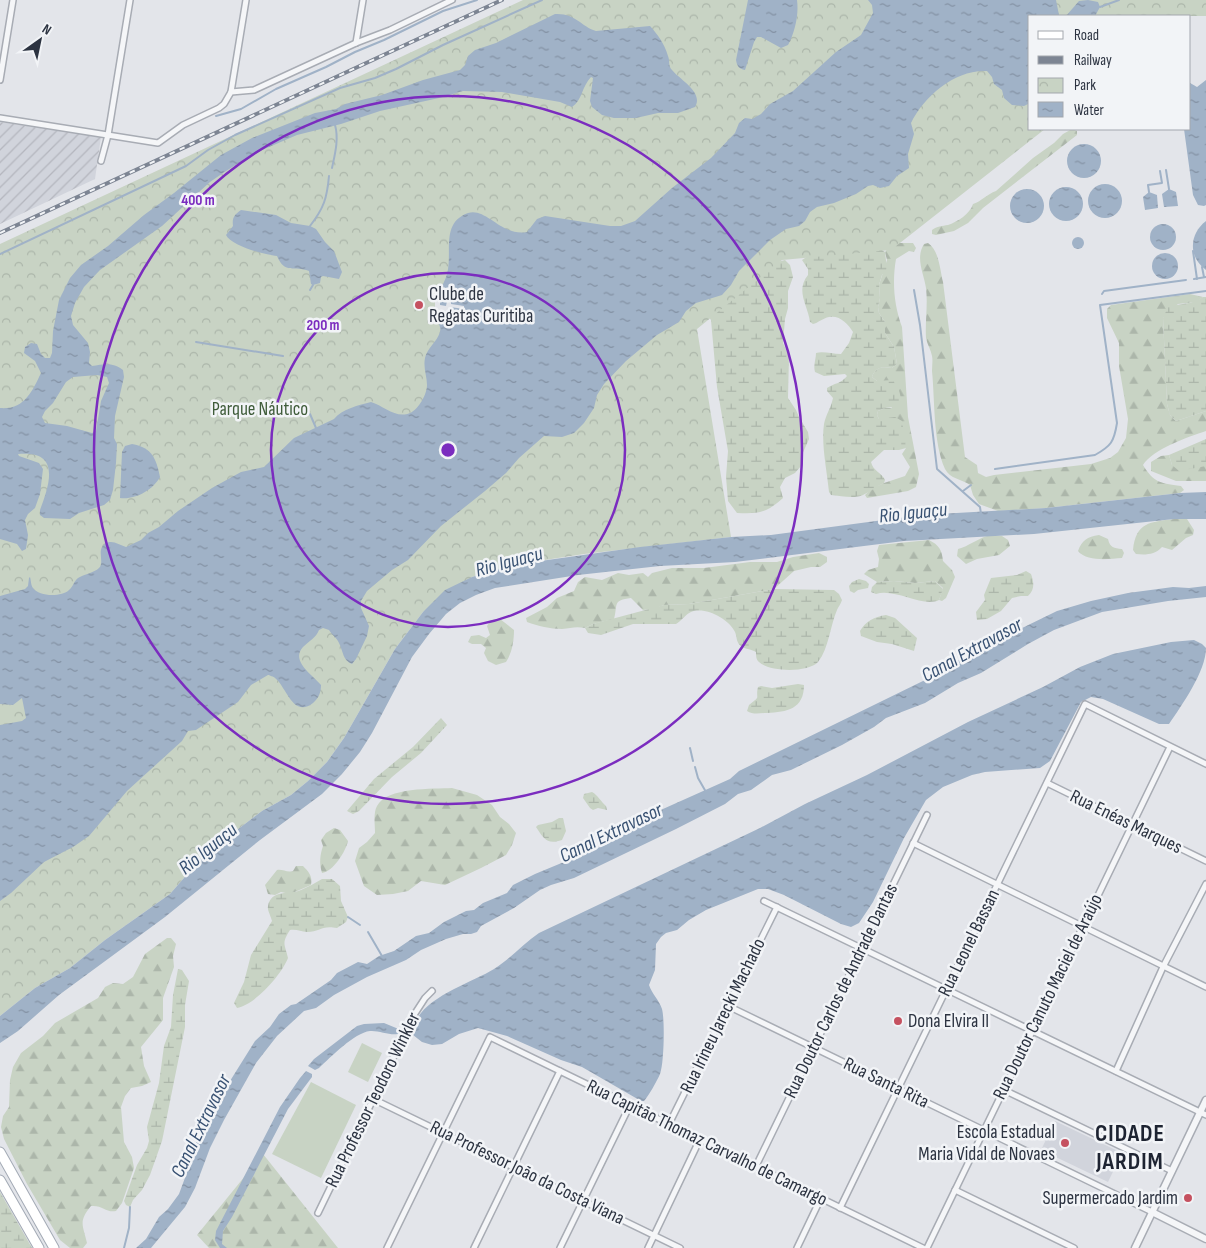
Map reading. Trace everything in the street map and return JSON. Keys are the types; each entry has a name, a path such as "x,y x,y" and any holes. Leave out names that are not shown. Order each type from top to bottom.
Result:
{"main road":[{"path":"0,1152 54,1248"},
{"path":"0,1180 39,1248"}],"street":[{"path":"0,80 13,0"},
{"path":"101,161 108,135 130,0"},
{"path":"0,118 158,143 183,125 224,104 231,92 246,0"},
{"path":"356,43 363,0"},
{"path":"231,92 254,90 356,43 390,30 452,0"},
{"name":"Rua Leonel Bassan","path":"840,1208 1085,704 1170,747"},
{"path":"1170,747 1206,764"},
{"name":"Rua Doutor Canuto Maciel de Araújo","path":"927,1248 1170,747"},
{"name":"Rua Enéas Marques","path":"1047,783 1206,862"},
{"name":"Rua Doutor Carlos de Andrade Dantas","path":"756,1166 927,815"},
{"path":"913,843 1206,987"},
{"path":"1116,1071 1162,967 1206,884"},
{"path":"764,901 1203,1113"},
{"name":"Rua Irineu Jarecki Machado","path":"670,1124 777,907"},
{"name":"Rua Professor Teodoro Winkler","path":"318,1213 419,1007 432,991"},
{"name":"Rua Santa Rita","path":"728,1006 1206,1239"},
{"name":"Rua Capitão Thomaz Carvalho de Camargo","path":"444,1133 490,1037 923,1248"},
{"path":"474,1248 560,1071"},
{"path":"1004,1090 1172,1172"},
{"name":"Rua Professor João da Costa Viana","path":"373,1099 680,1248"},
{"path":"1135,1248 1203,1113 1206,1100"},
{"path":"560,1248 630,1105"},
{"path":"387,1248 444,1133"},
{"path":"648,1248 700,1139"},
{"path":"955,1190 1074,1248"},
{"path":"797,1248 821,1198"}],"shaded area":[{"path":"0,122 101,137 95,179 0,224"},
{"path":"1055,1121 1122,1153 1108,1182 1041,1150"}],"green space":[{"name":"Parque Náutico","path":"523,0 1206,0 1206,16 1028,15 1028,130 1044,130 891,250 782,260 697,329 731,537 584,554 512,565 472,577 423,612 395,649 344,738 327,762 308,781 291,795 262,811 204,855 170,894 105,940 70,968 35,988 0,1016 0,244"},
{"path":"1070,130 1077,131 1077,135 983,208 968,223 954,231 936,235 932,234 932,230 952,224 963,217 973,204 996,191"},
{"path":"895,243 913,243 916,248 914,252 909,251 896,259 894,285 897,310 902,327 908,417 919,474 916,487 908,491 867,498 865,495 871,489 905,476 910,467 902,454 906,448 885,419 879,419 877,415 878,411 892,408 877,381 872,377 879,368 892,368 897,364 894,347 885,333 885,322 879,313 878,307 880,298 879,285 887,260 885,252"},
{"path":"928,243 937,255 943,282 965,457 977,465 978,473 986,477 1091,464 1110,458 1118,452 1126,438 1128,419 1119,366 1119,343 1107,318 1107,309 1111,305 1190,294 1203,297 1196,302 1178,304 1163,318 1167,404 1170,415 1176,421 1206,411 1206,431 1163,449 1148,459 1143,465 1154,479 1163,483 1181,486 1184,490 1180,493 1046,508 998,511 979,504 973,495 970,485 947,472 938,447 932,358 926,338 926,288 920,260 921,249 924,244"},
{"path":"879,249 885,252 887,269 882,275 879,285 880,298 878,307 879,313 885,322 885,333 894,347 897,364 892,368 883,367 877,369 872,377 877,381 892,380 900,392 901,406 885,408 878,411 877,415 879,419 895,417 902,421 906,448 884,450 871,462 884,478 884,483 866,494 856,497 831,495 829,492 823,440 824,424 833,398 827,391 827,388 842,381 847,376 845,374 824,376 815,372 814,365 816,353 841,354 849,343 853,332 846,323 837,317 827,318 813,324 810,322 802,292 804,281 808,275 808,269 802,260 808,256"},
{"path":"785,260 790,265 793,277 788,291 788,308 783,343 789,356 788,398 808,432 809,439 801,457 801,466 795,473 785,478 780,487 783,498 762,512 737,513 728,501 726,477 728,451 717,387 711,320 708,316 777,262"},
{"path":"1206,297 1206,411 1176,421 1170,415 1167,404 1163,318 1168,307 1190,303"},
{"path":"1206,439 1206,466 1179,471 1172,465 1169,455"},
{"path":"1169,455 1172,465 1206,466 1206,481 1176,481 1151,471 1151,462 1161,456"},
{"path":"1187,519 1194,530 1193,535 1186,538 1172,550 1162,547 1153,553 1136,554 1133,550 1137,534 1141,529 1151,523"},
{"path":"1099,535 1108,539 1113,547 1122,549 1124,553 1122,558 1092,558 1078,551 1081,544 1086,540"},
{"path":"987,536 1002,536 1008,540 1010,546 999,555 977,559 966,564 957,556 958,549"},
{"path":"929,540 939,548 943,561 952,570 955,577 946,598 942,601 939,600 943,588 935,581 915,583 877,582 864,574 868,570 878,567 877,551 879,545"},
{"path":"819,553 827,557 827,562 820,567 794,571 774,589 689,604 664,605 643,610 631,598 625,599 618,602 614,619 585,628 549,628 527,622 526,618 547,607 557,598 574,591 578,582 585,577 602,580 618,573 629,575 643,573 648,577 652,573 672,568 704,568 750,562 777,562 793,557"},
{"path":"1026,571 1031,574 1033,583 1033,589 1028,596 1012,598 1001,611 987,619 977,620 976,612 985,600 984,595 991,578 1017,575"},
{"path":"859,579 869,584 868,588 854,593 850,591 849,586 852,582"},
{"path":"935,581 943,589 939,600 932,602 871,592 872,587 877,582 915,583"},
{"path":"774,589 834,590 839,594 842,600 837,609 825,650 818,662 813,666 788,670 771,668 764,665 757,660 756,652 739,645 735,632 728,623 716,615 703,611 691,612 676,624 633,624 601,635 588,633 585,628 593,624 664,605 689,604"},
{"path":"886,615 895,618 917,638 914,651 861,636 860,631 868,622 874,618"},
{"path":"500,619 514,630 514,638 506,662 496,665 488,661 484,653 486,648 481,644 468,642 471,636 479,635 486,638 490,635 487,626 491,620"},
{"path":"798,684 804,685 803,693 798,704 793,708 774,712 754,713 747,711 749,705 757,698 758,687 772,688"},
{"path":"441,718 447,725 421,753 392,777 359,811 353,814 347,811 374,779 413,747"},
{"path":"452,788 477,795 492,805 500,817 509,824 516,833 506,855 445,885 421,881 408,891 377,895 364,886 355,861 359,848 375,833 375,812 382,800 390,795 411,790"},
{"path":"592,792 606,806 607,810 598,808 593,810 590,808 583,798 584,794"},
{"path":"563,818 566,831 562,840 553,842 546,840 536,827"},
{"path":"334,828 340,830 348,841 345,850 338,860 330,869 322,873 320,859 323,846 321,840 326,833"},
{"path":"296,866 303,866 308,872 311,876 311,885 290,894 281,892 275,895 268,894 265,885 277,870 293,871"},
{"path":"322,879 332,879 340,886 341,901 348,917 346,922 337,928 327,927 311,932 290,930 285,941 288,958 285,965 267,988 252,1001 237,1008 234,1003 244,982 251,955 272,921 268,908 270,901 277,895 301,890"},
{"path":"167,938 171,938 176,944 173,956 174,967 163,998 163,1020 141,1047 144,1066 151,1082 131,1088 125,1096 121,1107 124,1142 132,1157 134,1168 122,1203 116,1211 91,1206 83,1220 87,1243 83,1248 70,1248 60,1240 27,1184 4,1139 1,1127 3,1116 9,1107 10,1080 13,1067 21,1053 43,1036 55,1023 98,998 105,987 113,983 123,984 133,977 145,954"},
{"path":"178,969 182,970 189,981 185,1005 185,1027 162,1141 150,1175 130,1207 124,1201 137,1165 149,1141 147,1127 159,1083 164,1046 171,1027 173,995"},
{"path":"362,1043 382,1053 368,1082 348,1072"},
{"path":"311,1082 356,1105 321,1178 272,1154"},
{"path":"263,1154 338,1248 209,1248 197,1235"},
{"path":"0,1192 32,1248 0,1248"}],"water":[{"path":"748,0 797,0 797,17 788,45 781,48 761,37 757,37 745,70 739,67 736,60"},
{"path":"868,0 1056,0 1059,15 1028,15 1028,104 1024,106 1012,105 1004,98 1002,90 994,84 992,77 987,71 964,74 942,86 924,103 911,123 914,134 908,154 909,168 897,176 889,186 880,188 873,185 868,186 856,194 834,203 817,207 810,212 805,221 799,226 786,229 770,240 739,271 731,285 722,295 696,303 686,311 679,322 657,335 626,361 604,384 597,395 594,408 584,423 574,433 562,437 544,436 519,458 506,473 441,526 408,560 392,570 367,591 361,601 361,608 369,626 367,636 352,664 345,658 338,641 329,630 323,628 319,630 303,647 299,657 304,668 321,685 319,695 313,703 306,707 300,707 295,704 279,682 269,675 251,685 238,702 196,730 188,731 182,741 127,791 89,836 73,847 44,862 0,901 0,725 22,721 26,718 22,698 13,705 0,704 0,596 25,589 28,586 30,577 32,587 40,593 56,595 66,592 78,578 99,568 101,565 101,549 105,544 113,542 126,547 141,540 178,511 212,488 241,472 264,467 294,438 334,419 346,410 371,402 395,413 405,414 413,411 422,401 427,389 425,358 440,332 437,319 437,301 447,274 451,231 459,218 468,213 475,212 502,227 518,232 527,232 537,219 545,216 610,226 621,226 635,221 672,188 711,158 735,133 739,123 745,118 752,119 761,114 770,104 793,91 836,52 861,35 873,13 872,5"},
{"path":"1079,1 1098,2 1100,7 1096,15 1067,15"},
{"path":"555,14 562,14 573,18 596,31 650,26 665,47 671,68 694,91 697,102 695,107 678,113 658,113 636,118 614,118 602,115 592,107 590,101 593,78 591,77 578,101 572,107 560,102 502,92 463,91 380,111 341,124 297,135 253,154 210,182 162,226 100,270 84,287 75,303 71,316 73,325 88,343 90,352 89,363 92,366 112,365 123,370 124,377 115,416 116,463 110,500 104,505 79,513 70,519 44,518 40,515 40,510 47,489 49,470 41,457 32,454 18,454 39,463 43,469 40,494 35,508 28,514 25,520 28,535 26,549 22,551 17,544 0,539 0,408 8,408 21,403 34,387 41,373 35,361 24,353 25,347 31,343 37,344 41,354 45,358 50,358 59,300 70,278 81,265 108,246 144,215 221,155 252,138 315,113 336,109 345,104 382,95 423,80 460,70 465,65 468,56 475,50 496,43","holes":["97,375 107,377 109,383 101,401 96,431 92,433 67,426 45,423 42,417 45,411 53,403 66,382 73,377"]},
{"path":"1206,80 1206,205 1204,206 1198,205 1193,195 1184,130 1191,130 1191,84 1197,87"},
{"path":"1084,144 1096,149 1101,161 1096,173 1084,178 1072,173 1067,161 1072,149"},
{"path":"1105,184 1117,189 1122,201 1117,213 1105,218 1093,213 1088,201 1093,189"},
{"path":"1066,187 1078,192 1083,204 1078,216 1066,221 1054,216 1049,204 1054,192"},
{"path":"1027,189 1039,194 1044,206 1039,218 1027,223 1015,218 1010,206 1015,194"},
{"path":"1169,189 1176,192 1178,206 1164,207 1162,194"},
{"path":"1149,192 1157,195 1158,208 1145,210 1143,197"},
{"path":"241,210 276,215 291,223 310,226 316,229 334,251 342,272 339,279 323,276 320,283 313,285 311,284 309,271 287,268 283,266 277,256 249,249 229,239 226,235 233,226 234,217"},
{"path":"1206,221 1206,270 1196,259 1193,245 1196,232"},
{"path":"1163,224 1172,228 1176,237 1172,246 1163,250 1154,246 1150,237 1154,228"},
{"path":"1078,237 1084,243 1078,249 1072,243"},
{"path":"1165,253 1174,257 1178,266 1174,275 1165,279 1156,275 1152,266 1156,257"},
{"path":"132,444 149,451 155,460 160,477 153,486 143,493 137,496 120,498 122,452 125,446"},
{"name":"Rio Iguaçu","path":"1206,492 1206,519 1174,519 1034,534 904,541 735,562 660,566 578,575 495,588 476,595 460,603 446,614 429,634 412,657 360,752 322,794 260,840 165,917 59,995 18,1031 0,1043 0,1016 35,988 70,968 105,940 170,894 204,855 262,811 291,795 308,781 327,762 344,738 395,649 423,612 445,590 472,577 512,565 640,547 731,537 771,535 921,515 1046,508 1180,493"},
{"path":"1206,586 1206,597 1102,612 1054,630 925,703 886,718 842,745 791,770 772,775 751,790 738,794 725,804 676,829 574,878 540,890 514,908 481,926 477,932 446,939 421,950 406,960 367,977 334,995 316,1008 304,1011 277,1036 256,1063 210,1148 195,1188 185,1207 151,1248 136,1248 146,1239 159,1217 168,1209 179,1194 189,1167 194,1145 200,1137 210,1109 255,1041 270,1027 279,1014 331,980 337,973 358,962 367,964 379,956 394,951 416,936 429,933 444,922 466,911 474,910 483,903 507,893 513,885 535,874 605,845 622,836 654,813 730,779 739,771 925,680 971,653 1057,611 1128,593 1173,587"},
{"path":"1194,640 1206,648 1205,657 1198,677 1169,724 1159,724 1103,699 1091,697 1081,702 1050,761 1040,768 985,772 972,775 943,787 926,800 904,838 873,902 859,923 851,927 841,924 784,895 768,889 758,889 706,910 677,930 666,933 661,937 656,944 655,970 649,985 662,1009 664,1032 662,1061 659,1077 644,1101 582,1067 561,1060 507,1036 478,1028 459,1034 442,1044 432,1045 422,1042 413,1035 415,1023 422,1012 432,1003 444,994 494,969 539,933 760,828 1080,667 1113,654 1171,642"},
{"path":"384,1023 401,1030 400,1033 370,1031 364,1033 343,1046 319,1068 315,1070 308,1066 314,1059 357,1026"},
{"path":"306,1071 312,1074 312,1077 288,1109 223,1231 222,1244 227,1248 220,1248 215,1240 216,1231 280,1107"}],"pier":[{"path":"448,296 451,296 451,304 464,306 464,309 450,307 449,316 461,318 461,322 448,320 448,326 444,325 445,320 435,319 435,301 440,302 440,305 446,306"}],"waterway":[{"path":"216,116 241,109 276,89 443,11 477,0"},
{"path":"0,254 186,166 208,150 235,135 340,88 375,78 396,69 443,45 542,0"},
{"path":"1100,7 1119,0"},
{"path":"332,168 337,141 335,125"},
{"path":"1166,170 1169,189"},
{"path":"1149,192 1148,185 1162,183 1160,171"},
{"path":"310,226 319,214 324,202 329,176"},
{"path":"1193,251 1197,279"},
{"path":"1202,267 1204,277"},
{"path":"1194,279 1206,277"},
{"path":"1102,294 1104,291 1186,280"},
{"path":"310,290 313,285"},
{"path":"914,290 937,469 980,507 981,514"},
{"path":"995,469 1095,455 1111,443 1115,435 1117,423 1100,305 1206,291"},
{"path":"196,342 283,356"},
{"path":"310,414 316,428"},
{"path":"963,491 971,485"},
{"path":"690,748 693,761"},
{"path":"695,767 698,778 706,792"},
{"path":"348,917 360,925"},
{"path":"368,932 382,956"},
{"path":"124,1248 129,1228 130,1207"}],"railway":[{"path":"0,233 502,0"}],"place":[{"name":"Clube de Regatas Curitiba","path":"419,305"},
{"name":"Dona Elvira II","path":"898,1021"},
{"name":"Escola Estadual Maria Vidal de Novaes","path":"1065,1143"},
{"name":"Supermercado Jardim","path":"1188,1198"}],"district":[{"name":"CIDADE JARDIM","path":"1130,1147"}],"water label":[{"name":"Canal Extravasor","path":"972,650"},
{"name":"Canal Extravasor","path":"611,833"},
{"name":"Canal Extravasor","path":"201,1126"}]}
